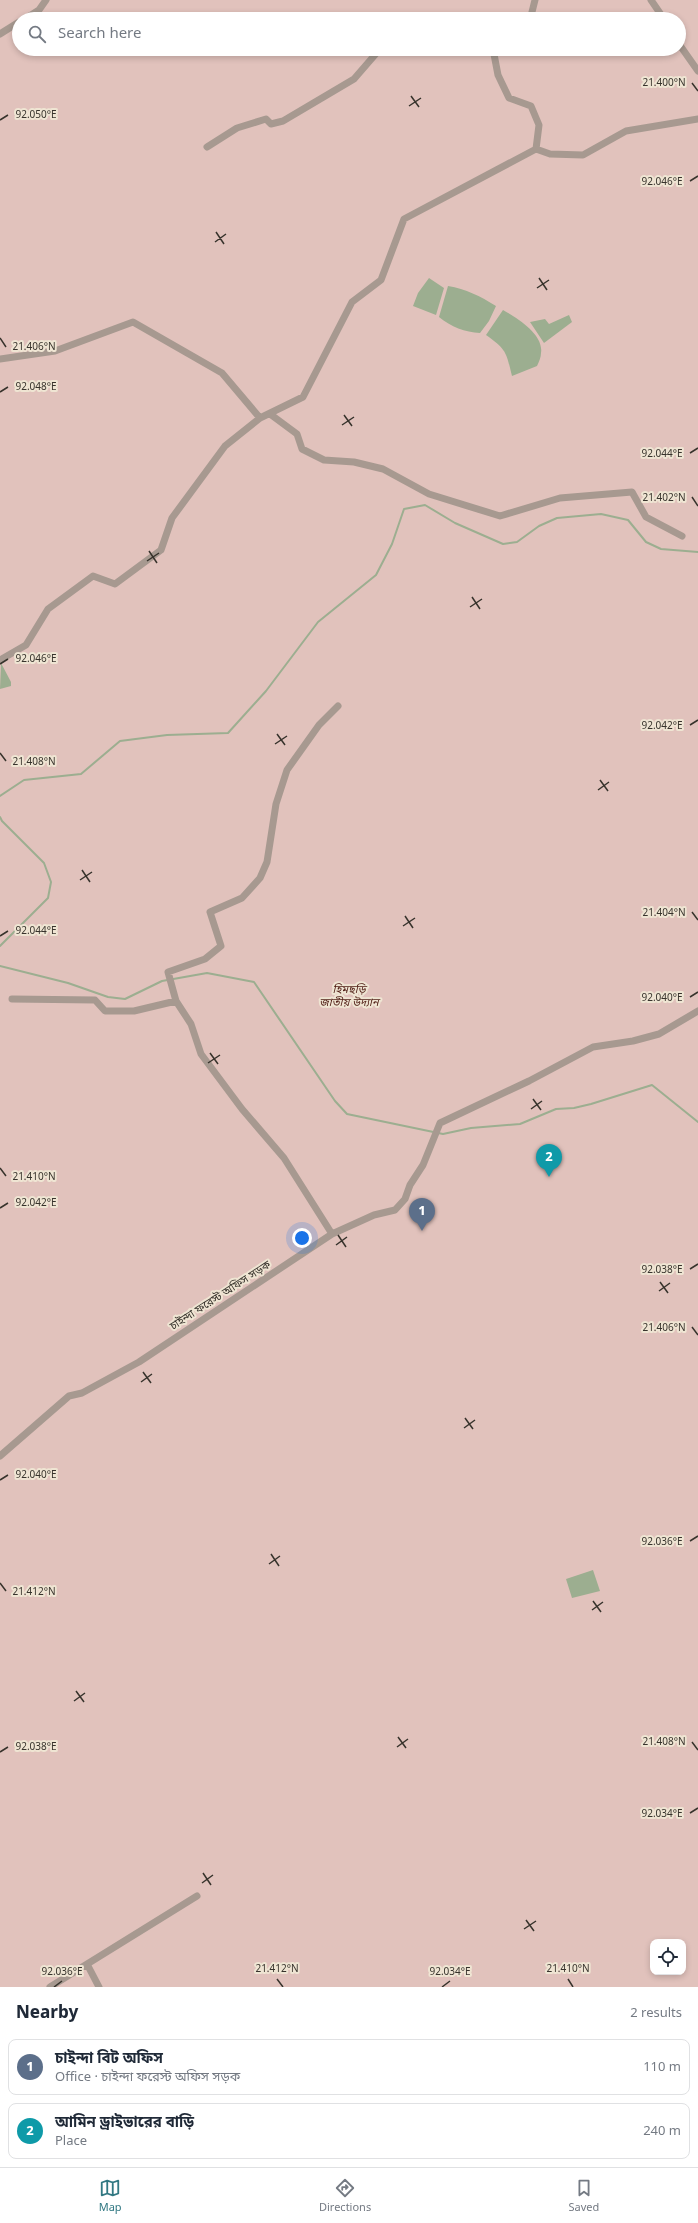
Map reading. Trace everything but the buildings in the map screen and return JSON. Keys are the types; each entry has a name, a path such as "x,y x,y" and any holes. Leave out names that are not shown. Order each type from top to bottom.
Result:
{"street":[{"path":"36,12 46,0"},
{"path":"532,12 535,0"},
{"path":"651,0 659,12"},
{"path":"0,34 12,26"},
{"path":"686,54 698,71"},
{"path":"207,147 238,128 266,119 271,124 283,121 354,79 374,56"},
{"path":"494,56 498,75 509,98 531,106 539,125 536,149"},
{"path":"0,660 26,645 48,609 93,576 115,584 161,550 172,518 225,446 260,418 303,397 352,302 381,280 404,219 536,149 550,154 582,155 626,131 698,119"},
{"path":"0,359 56,351 133,322 222,373 260,418"},
{"path":"270,414 297,434 302,449 324,460 354,462 383,469 429,494 500,516 560,498 632,492 646,517 682,536"},
{"path":"332,1234 284,1158 242,1110 201,1054 191,1024 176,1002 168,972 205,959 221,946 210,912 242,898 260,878 267,862 276,804 286,770 319,725 338,706"},
{"path":"12,999 95,1000 105,1011 134,1011 176,1002"},
{"name":"চাইন্দা ফরেস্ট অফিস সড়ক","path":"0,1456 68,1396 82,1393 139,1362 332,1234 374,1215 395,1210 405,1199 410,1185 423,1165 432,1140 440,1124 529,1081 593,1047 633,1041 659,1034 698,1011"},
{"path":"50,1987 197,1896"},
{"path":"87,1964 98,1987"}],"green space":[{"name":"হিমছড়ি জাতীয় উদ্যান","path":"0,0 698,0 698,1987 0,1987"}],"shaded area":[{"path":"429,278 444,288 436,315 413,306 418,293"},
{"path":"448,286 473,293 496,306 489,321 480,333 458,328 448,324 439,317"},
{"path":"503,310 528,327 534,333 541,346 541,356 537,366 512,376 505,352 498,344 486,335"},
{"path":"569,315 572,322 544,343 530,322 545,319 549,324"},
{"path":"1,663 11,682 11,686 0,689"},
{"path":"593,1570 600,1591 572,1598 566,1579"}],"waterway":[{"path":"0,796 24,780 81,774 120,741 167,735 228,733 266,691 318,622 376,575 392,544 404,509 425,505 455,523 503,544 517,542 539,526 557,518 601,514 628,520 646,542 661,549 698,552"},
{"path":"0,817 2,821 44,863 51,882 48,898 0,946"},
{"path":"0,966 68,983 108,997 125,999 162,981 207,973 254,982 335,1101 347,1114 443,1134 471,1128 520,1124 556,1109 574,1108 591,1104 652,1085 698,1122"}],"place":[{"name":"আমিন ড্রাইভারের বাড়ি","path":"549,1177"},
{"name":"চাইন্দা বিট অফিস","path":"422,1231"}]}
